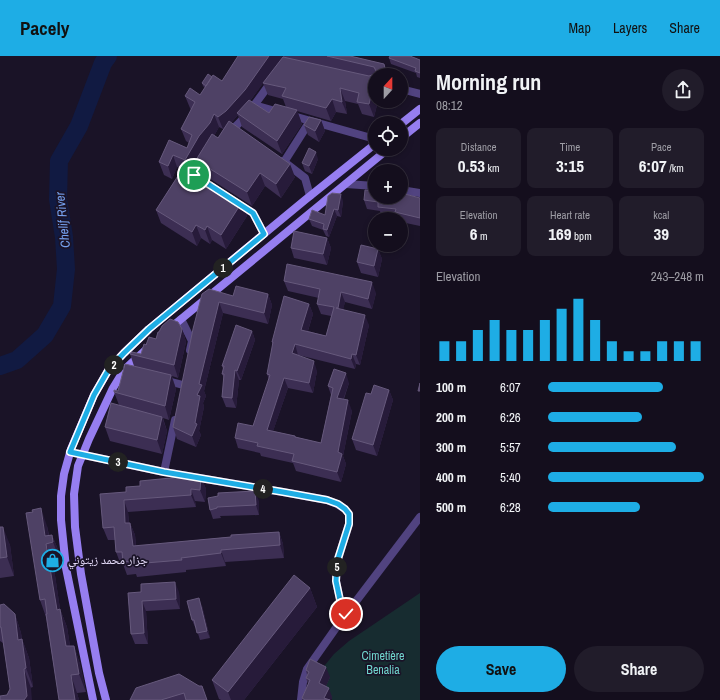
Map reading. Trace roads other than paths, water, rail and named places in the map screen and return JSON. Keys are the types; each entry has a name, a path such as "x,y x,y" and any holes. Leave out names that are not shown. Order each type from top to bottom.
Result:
{"street":[{"path":"221,137 237,130 276,75"},
{"path":"408,91 420,94"},
{"path":"254,105 368,137"},
{"path":"408,118 420,109"},
{"path":"310,121 281,160 305,178 310,196"},
{"path":"408,132 420,123"},
{"path":"93,700 66,568 61,520 61,496 70,452 94,395 109,369 149,329 368,150"},
{"path":"207,183 194,175 208,151"},
{"path":"106,700 97,665 81,574 75,527 74,494 78,466 89,439 128,371 157,339 380,156"},
{"path":"346,184 368,186"},
{"path":"408,191 420,193"},
{"path":"226,196 253,213 264,234"},
{"path":"182,319 192,341 189,356"},
{"path":"154,377 183,385"},
{"path":"164,472 170,426 177,413"},
{"path":"70,452 164,472 327,500 338,504 349,514 349,524 337,562 336,581 340,600 346,614"},
{"path":"301,700 303,682 307,669 346,614 420,517"}],"waterway":[{"name":"Chelif River","path":"0,366 17,360 45,335 62,306 66,269 64,237 58,199 59,161 79,126 103,63 108,56"}],"place":[{"name":"جزار محمد زيتوني","path":"52,560"}],"park label":[{"name":"Cimetière Benalia","path":"383,663"}]}
